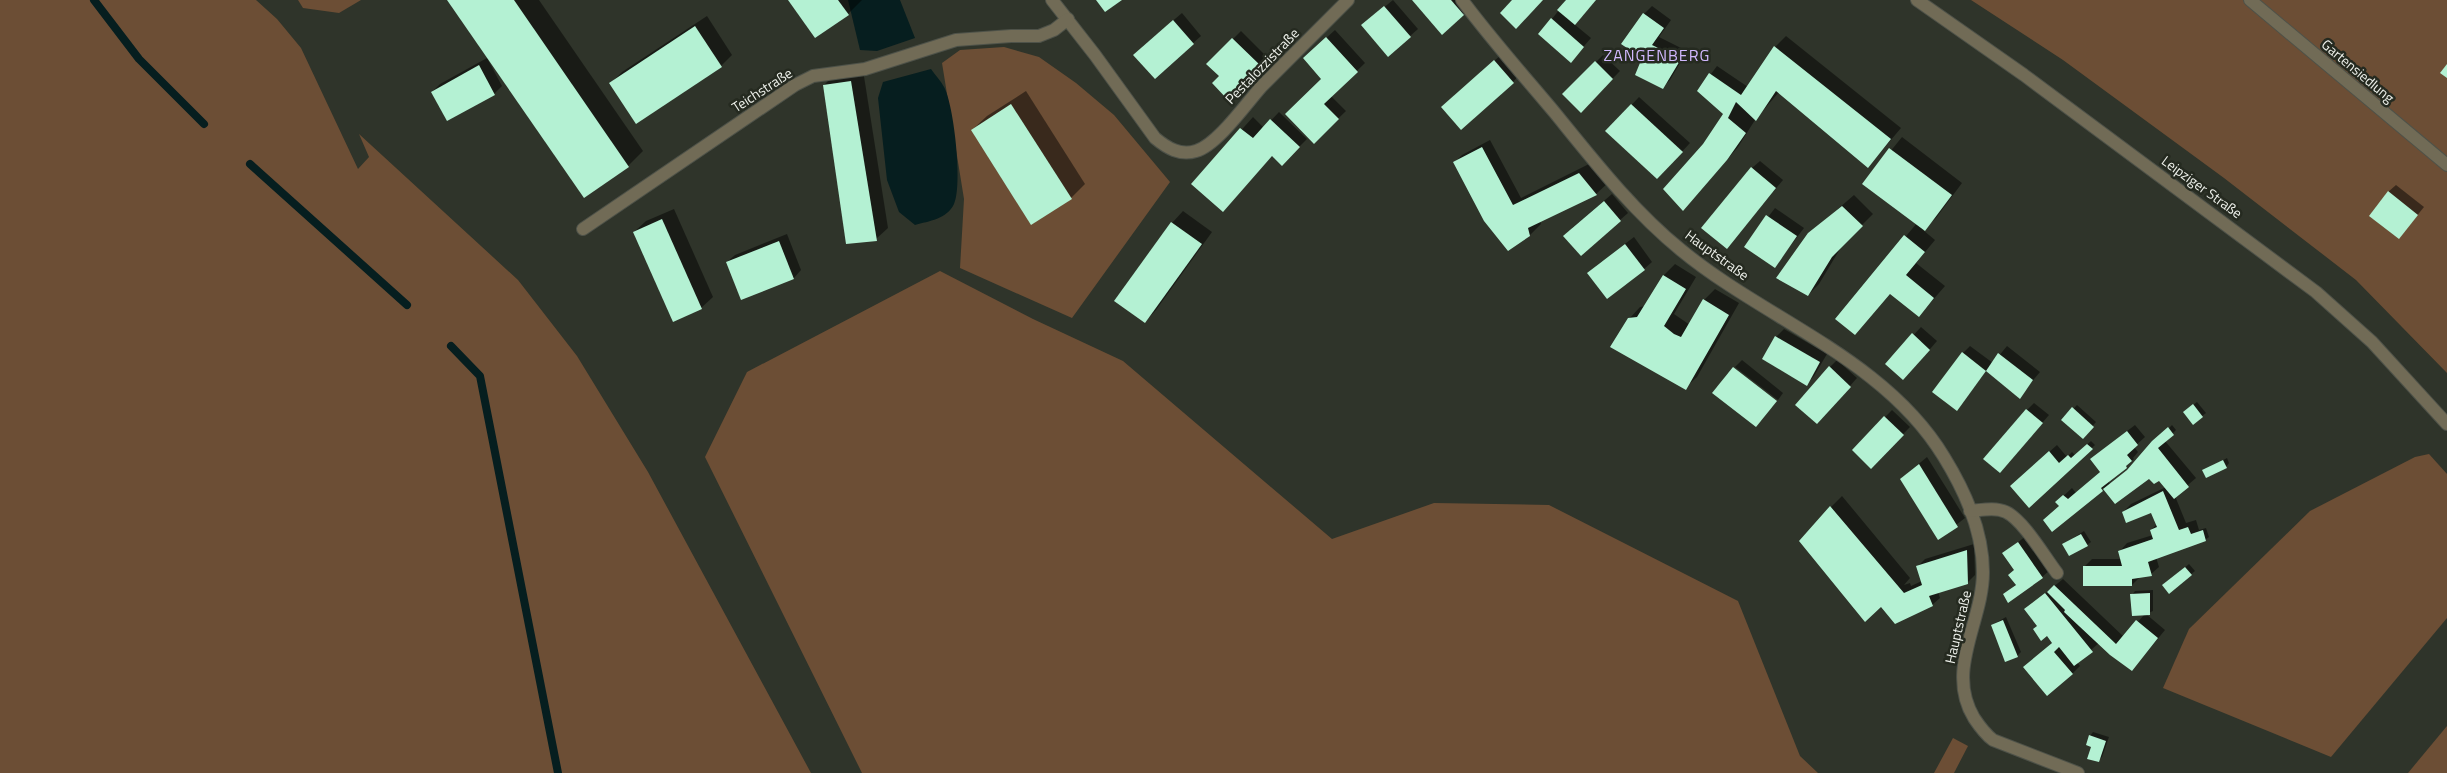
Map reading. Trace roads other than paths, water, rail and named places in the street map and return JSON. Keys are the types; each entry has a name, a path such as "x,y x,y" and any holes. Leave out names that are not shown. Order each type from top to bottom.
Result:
{"street":[{"path":"1052,0 1068,19"},
{"name":"Pestalozzistraße","path":"1068,19 1155,138 1174,150 1186,153 1197,151 1217,138 1262,87 1348,0"},
{"name":"Hauptstraße","path":"1462,0 1588,153 1663,234 1708,270 1830,349 1902,404 1933,438 1955,474 1979,538 1983,573 1981,592 1963,667 1964,697 1969,710 1984,733 1994,740 2078,773"},
{"name":"Leipziger Straße","path":"1917,0 2024,74 2293,274 2372,342 2447,424"},
{"name":"Gartensiedlung","path":"2250,0 2447,165"},
{"name":"Teichstraße","path":"583,229 795,85 813,76 830,72 865,69 956,40 981,37 1039,36 1054,30 1068,19"},
{"path":"1970,511 1991,509 2006,512 2017,521 2057,573"}],"water":[{"path":"848,0 900,0 915,38 877,51 860,50"},
{"path":"931,69 944,87 951,110 956,146 957,195 954,204 947,213 937,219 915,225 899,212 887,180 878,98 883,82"}],"waterway":[{"path":"94,0 139,59 204,124"},
{"path":"250,164 407,305"},
{"path":"451,346 480,376 558,773"}],"district":[{"name":"ZANGENBERG","path":"1657,55"}]}
